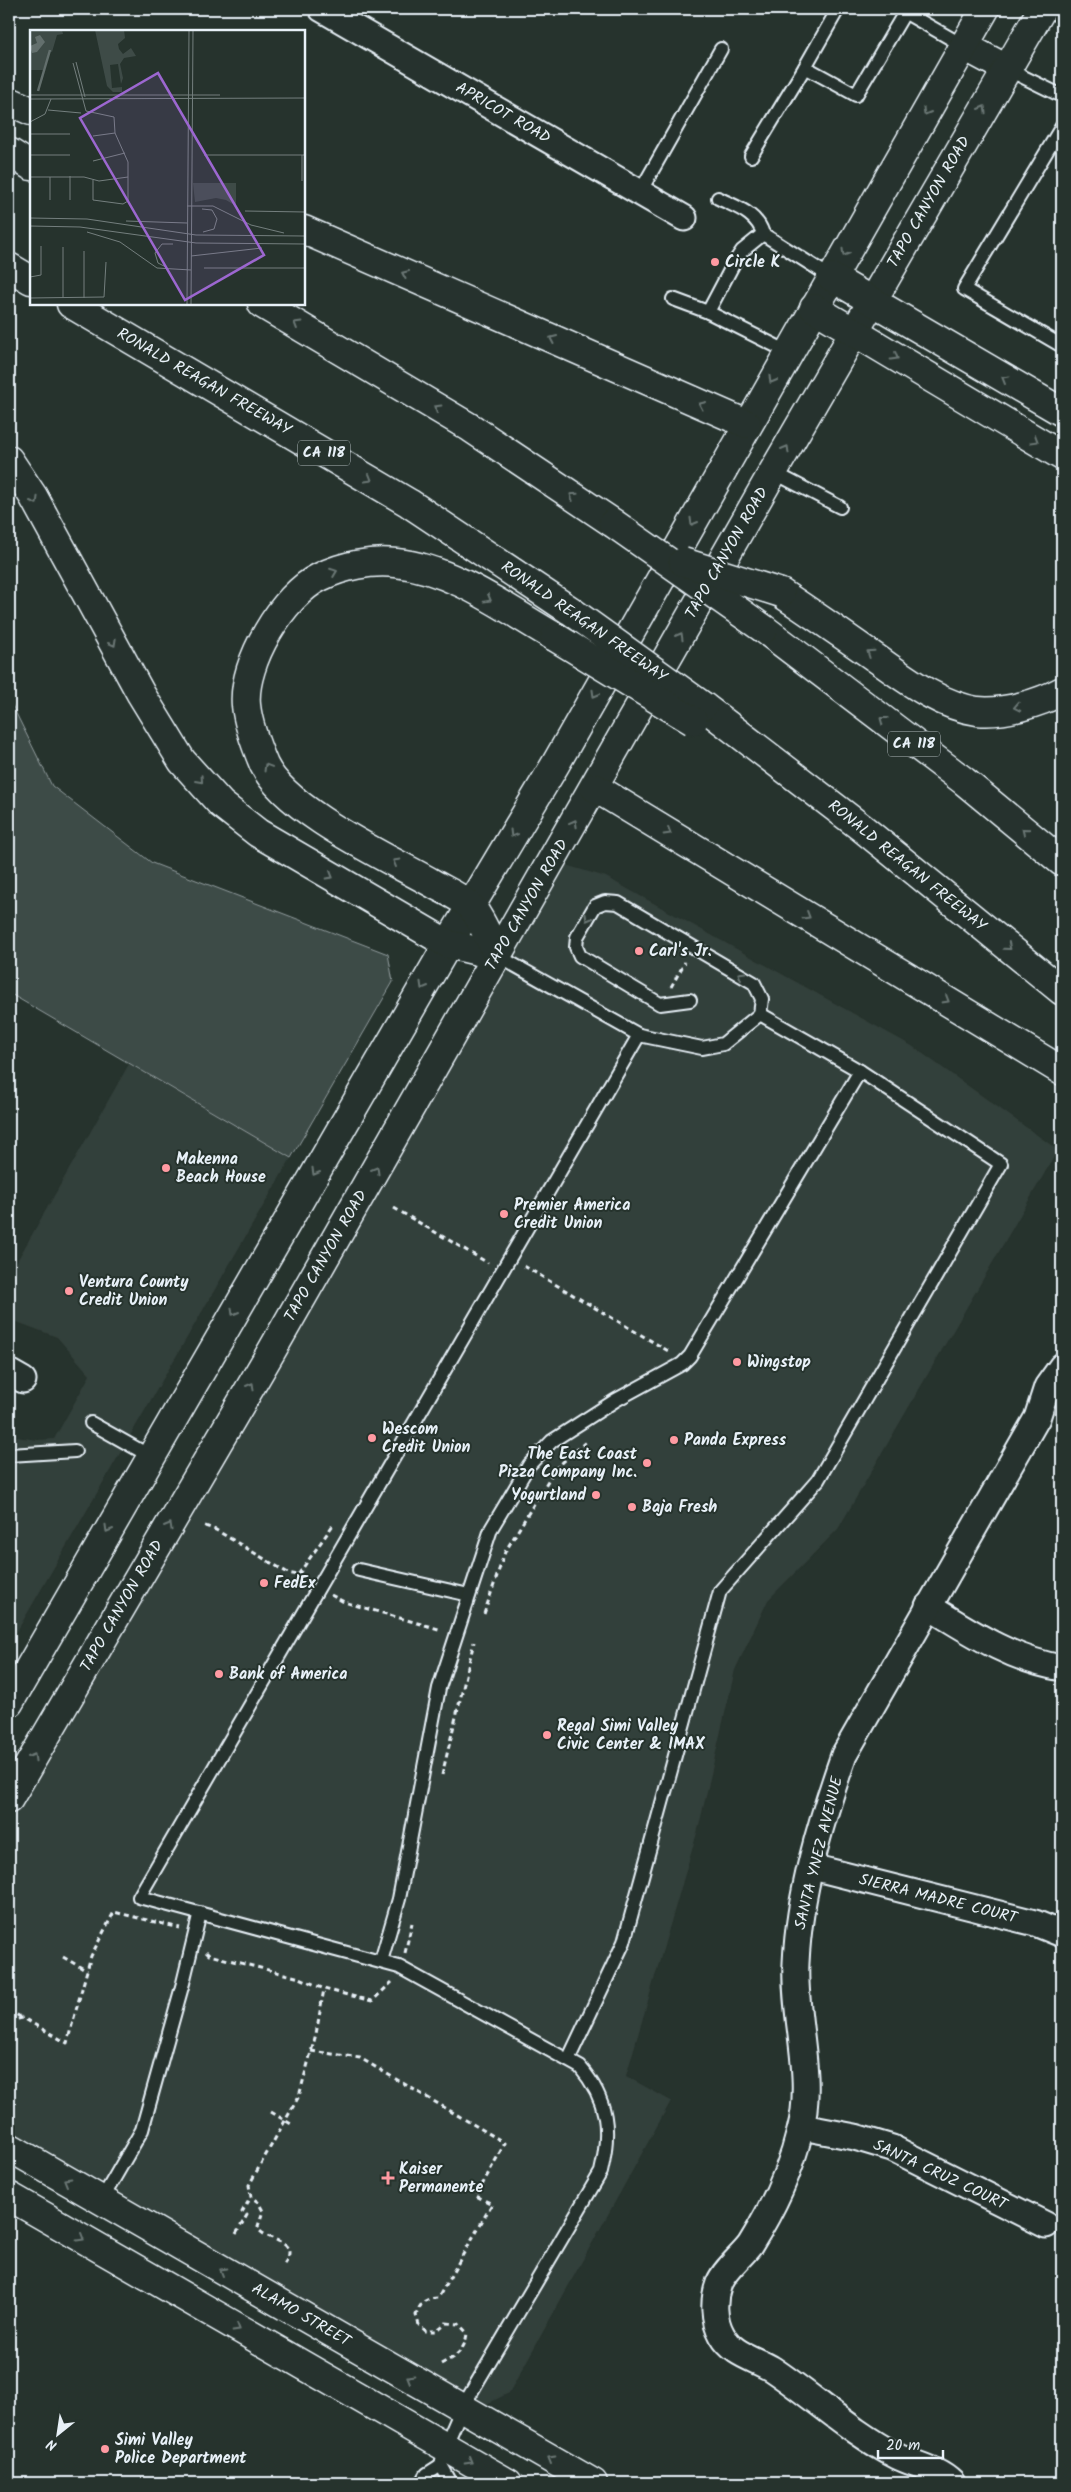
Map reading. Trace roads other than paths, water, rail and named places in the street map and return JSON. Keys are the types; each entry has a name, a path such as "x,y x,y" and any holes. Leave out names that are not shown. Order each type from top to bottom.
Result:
{"main road":[{"path":"9,1702 448,944 555,765 747,424 985,9"},
{"name":"TAPO CANYON ROAD","path":"9,1799 271,1352 870,302 1042,9"},
{"path":"964,46 1007,69"},
{"path":"9,101 30,111"},
{"path":"9,152 30,165"},
{"path":"305,230 747,424"},
{"path":"9,267 30,279"},
{"path":"831,277 870,302 1062,412"},
{"name":"RONALD REAGAN FREEWAY","path":"73,305 409,503 571,611 698,713 862,828 1062,991"},
{"name":"CA 118","path":"264,305 470,428 659,554 764,629 964,782 1062,862"},
{"path":"814,308 1062,456"},
{"path":"9,460 32,496 141,694 182,761 221,804 258,833 448,944 498,956"},
{"path":"659,554 781,593 915,684 946,701 978,711 1014,708 1044,700 1062,691"},
{"path":"498,956 471,906 317,818 287,796 265,767 254,738 246,704 249,677 260,648 274,621 294,598 318,578 351,565 394,562 424,568 457,581 555,637 698,713"},
{"path":"594,787 1062,1071"},
{"name":"ALAMO STREET","path":"9,2147 593,2483"},
{"path":"9,2196 443,2456 508,2483"}],"street":[{"name":"APRICOT ROAD","path":"322,9 684,218"},
{"name":"SANTA YNEZ AVENUE","path":"952,2483 943,2474 896,2456 845,2422 771,2368 737,2352 722,2335 718,2327 714,2303 720,2281 748,2247 775,2202 791,2166 802,2127 805,2073 797,2004 796,1964 800,1918 829,1796 844,1755 1037,1418 1048,1387 1062,1366"},
{"path":"928,1606 984,1641 1022,1658 1062,1668"},
{"name":"SIERRA MADRE COURT","path":"812,1867 1035,1923 1062,1934"},
{"name":"SANTA CRUZ COURT","path":"802,2127 856,2137 892,2148 1046,2225"}],"lane":[{"path":"751,156 838,9"},
{"path":"805,67 856,95 902,11 964,46"},
{"path":"640,192 721,49"},
{"path":"1007,69 1062,96"},
{"path":"1062,126 964,289 1062,346"},
{"path":"718,198 753,216 763,234 831,277"},
{"path":"708,312 735,260 742,251 763,234"},
{"path":"673,299 708,312 788,352"},
{"path":"773,472 840,507"},
{"path":"498,956 639,1035 702,1048 723,1044 760,1014 762,999 754,983 618,903 600,903 594,906 577,937 577,952 580,956 660,1004 690,1000"},
{"path":"568,2060 624,1942 720,1592 818,1480 1001,1164 860,1071 760,1014"},
{"path":"422,2483 427,2474 443,2456 462,2408 601,2172 608,2144 604,2112 594,2083 580,2067 399,1967 139,1897 639,1035"},
{"path":"381,1961 398,1900 439,1688 491,1529 529,1465 552,1441 616,1400 682,1364 749,1260 860,1071"},
{"path":"91,1423 150,1456"},
{"path":"9,1455 75,1451"},
{"path":"359,1570 469,1595"},
{"path":"101,2200 142,2130 200,1913"},
{"path":"443,2456 452,2483"}],"place":[{"name":"Circle K","path":"715,262"},
{"name":"Carl's Jr.","path":"639,951"},
{"name":"Makenna Beach House","path":"166,1168"},
{"name":"Premier America Credit Union","path":"504,1214"},
{"name":"Ventura County Credit Union","path":"69,1291"},
{"name":"Wingstop","path":"737,1362"},
{"name":"Wescom Credit Union","path":"372,1438"},
{"name":"Panda Express","path":"674,1440"},
{"name":"The East Coast Pizza Company Inc.","path":"647,1463"},
{"name":"Yogurtland","path":"596,1495"},
{"name":"Baja Fresh","path":"632,1507"},
{"name":"FedEx","path":"264,1583"},
{"name":"Bank of America","path":"219,1674"},
{"name":"Regal Simi Valley Civic Center & IMAX","path":"547,1735"},
{"name":"Kaiser Permanente","path":"388,2178"},
{"name":"Simi Valley Police Department","path":"105,2449"}]}
